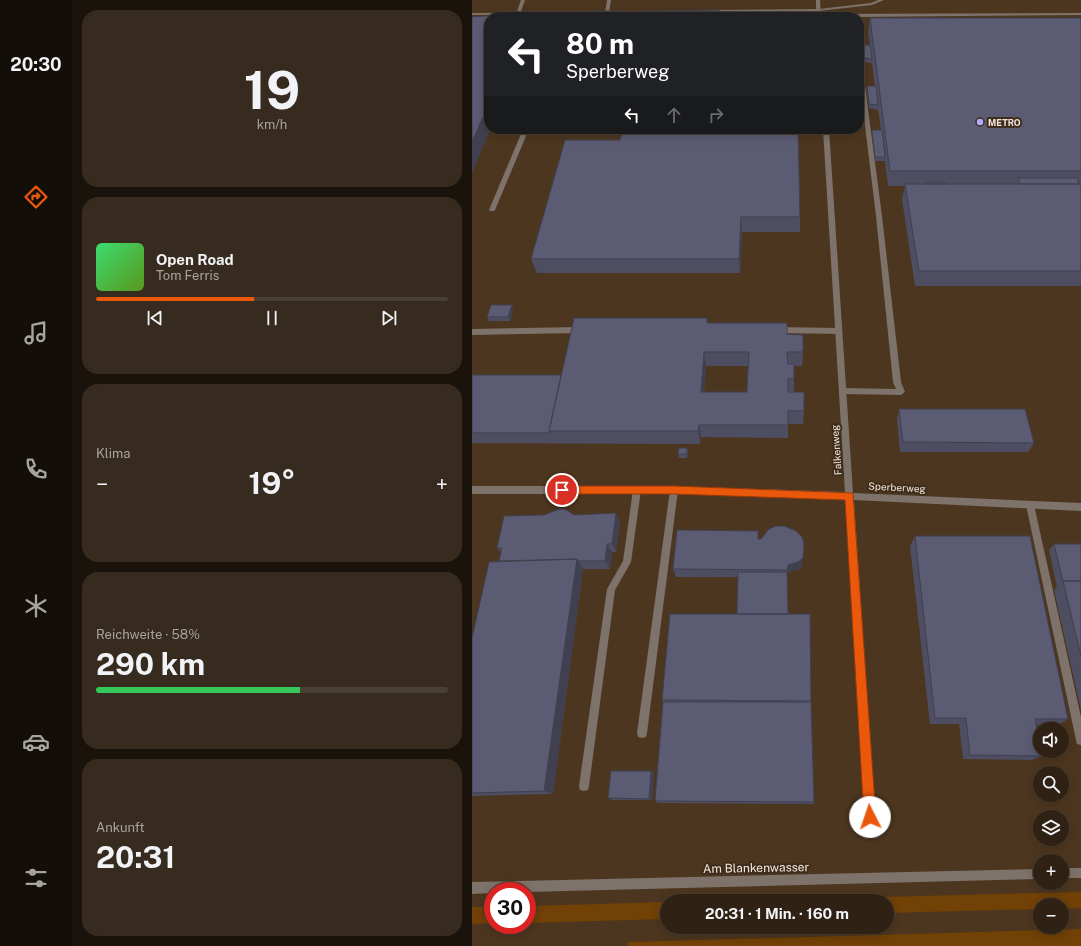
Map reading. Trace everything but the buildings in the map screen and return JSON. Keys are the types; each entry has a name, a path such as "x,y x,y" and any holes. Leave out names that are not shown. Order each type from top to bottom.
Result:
{"street":[{"path":"519,12 523,0"},
{"path":"607,12 609,0"},
{"path":"818,0 819,12"},
{"path":"830,12 872,4 882,0"},
{"path":"701,11 740,12"},
{"path":"472,14 484,14"},
{"path":"864,16 1081,14"},
{"path":"843,391 901,392 897,382 864,96"},
{"path":"492,210 524,134"},
{"name":"Falkenweg","path":"826,134 870,817"},
{"path":"472,332 587,330"},
{"path":"768,330 839,330"},
{"name":"Sperberweg","path":"472,490 674,490 850,496 1081,507"},
{"path":"584,786 611,589 626,562 637,490"},
{"path":"642,733 674,490"},
{"path":"1030,505 1081,740"},
{"path":"1069,873 1081,873"},
{"name":"Am Blankenwasser","path":"472,888 1033,874"}],"shaded area":[{"path":"472,0 1081,0 1081,929 1069,929 1069,898 1033,898 1033,930 628,942 627,946 472,946"},
{"path":"1081,892 1081,908 1069,909 1069,898 1033,898 1033,909 894,913 894,897"},
{"path":"660,902 660,919 536,923 536,906"},
{"path":"472,907 484,907 484,923 472,924"},
{"path":"1069,929 1081,929 1081,946 627,946 628,942 1033,930 1033,934 1069,934"}],"place":[{"name":"METRO","path":"980,122"}],"route":[{"path":"562,490 674,490 850,496 870,817"}]}
